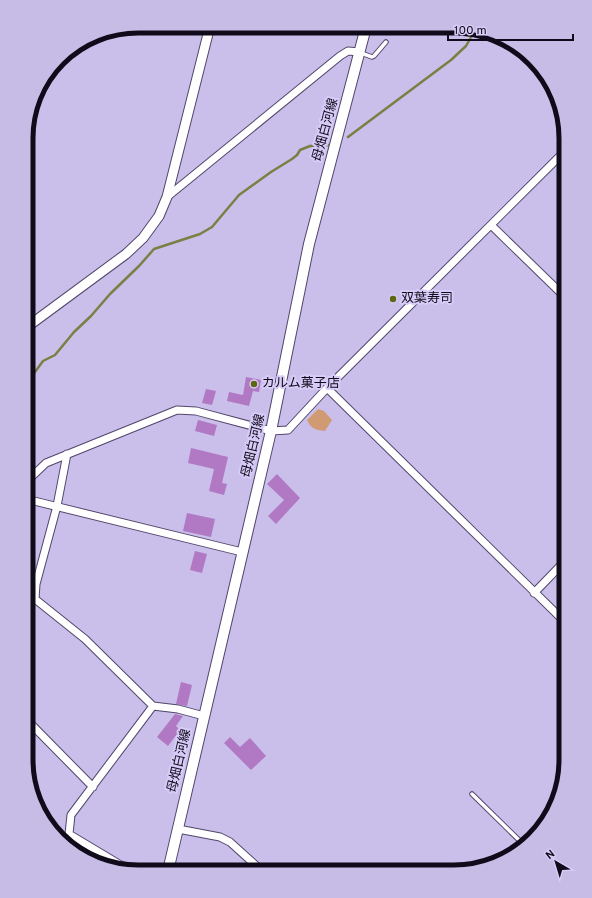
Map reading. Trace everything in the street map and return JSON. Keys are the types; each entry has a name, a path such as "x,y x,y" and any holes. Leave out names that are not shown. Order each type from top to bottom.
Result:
{"main road":[{"name":"母畑白河線","path":"169,865 271,431 309,244 365,33"}],"street":[{"path":"33,323 126,254 143,238 159,216 167,197 208,33"},
{"path":"167,197 340,56 348,51 360,52"},
{"path":"33,475 46,463 177,410 196,411 271,431 288,430 327,388 559,157"},
{"path":"491,225 559,291"},
{"path":"327,388 559,616"},
{"path":"67,454 57,506 36,584 35,599 85,639 153,706 178,709 204,716"},
{"path":"33,501 242,552"},
{"path":"534,593 559,567"},
{"path":"116,862 69,834 71,815 153,706"},
{"path":"33,726 93,787"},
{"path":"178,828 220,837 230,842 255,865"}],"lane":[{"path":"360,52 372,57 386,42"},
{"path":"472,794 520,841"}],"shaded area":[{"path":"318,409 324,411 332,420 325,431 314,428 307,420"}],"building":[{"path":"246,377 261,380 259,392 253,391 249,406 227,401 229,392 243,395"},
{"path":"206,389 216,391 212,405 202,403"},
{"path":"198,420 217,425 214,436 195,431"},
{"path":"191,448 228,457 222,483 227,484 224,495 209,491 214,469 188,463"},
{"path":"277,474 300,498 276,524 268,516 284,500 267,484"},
{"path":"187,513 215,519 211,537 183,531"},
{"path":"195,551 207,554 202,573 190,570"},
{"path":"181,682 192,685 187,706 176,704"},
{"path":"175,714 183,716 176,726 180,730 168,746 157,737"},
{"path":"230,737 240,747 250,738 266,756 251,770 224,743"}],"waterway":[{"path":"348,137 451,60 466,46 472,35"},
{"path":"33,375 43,361 55,355 74,332 154,249 200,234 212,227 239,195 292,159 300,150 310,146 330,145"}],"place":[{"name":"双葉寿司","path":"393,299"},
{"name":"カルム菓子店","path":"254,384"}]}
